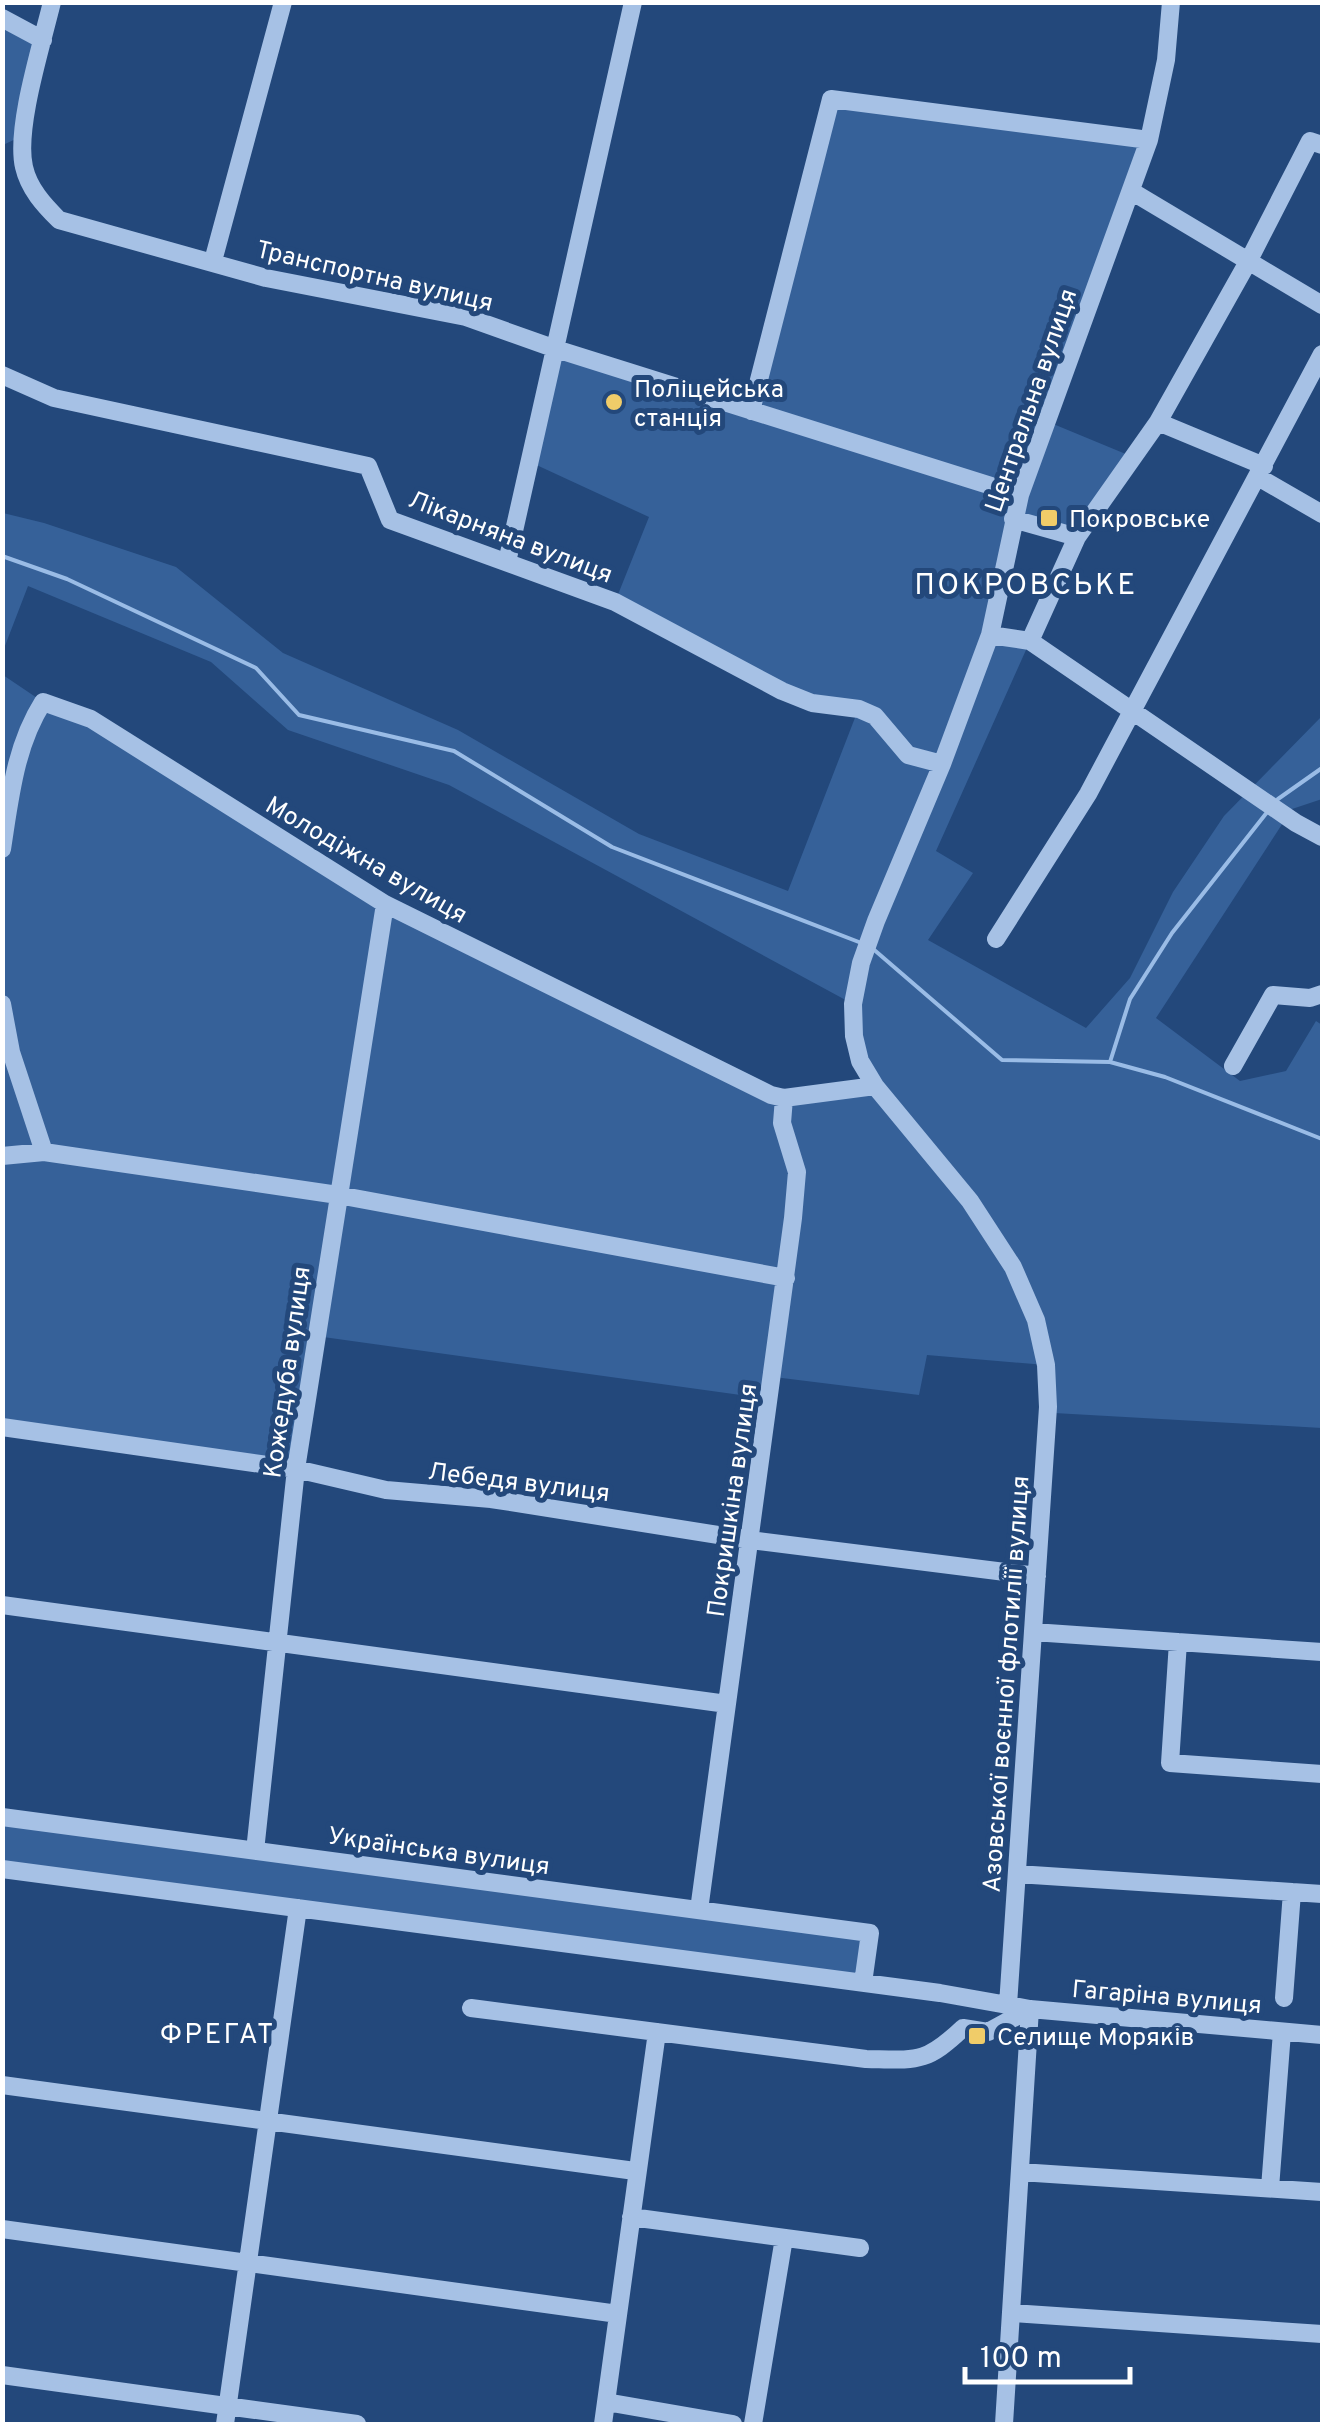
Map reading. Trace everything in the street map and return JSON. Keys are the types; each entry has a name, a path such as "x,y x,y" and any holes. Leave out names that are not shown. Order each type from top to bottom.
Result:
{"street":[{"path":"2,18 43,40 52,2"},
{"path":"213,261 283,2"},
{"path":"507,562 633,2"},
{"name":"Центральна вулиця","path":"875,1086 860,1061 854,1036 853,1004 862,963 990,635 1020,496 1149,140 1166,60 1170,2"},
{"name":"Транспортна вулиця","path":"43,40 22,136 24,168 38,199 59,220 266,278 466,316 556,349 1020,496"},
{"path":"752,410 831,99 1149,140"},
{"path":"1030,642 1076,537 1158,422 1316,143"},
{"path":"1131,192 1322,305"},
{"path":"996,939 1088,794 1322,354"},
{"name":"Лікарняна вулиця","path":"2,375 54,398 368,466 390,520 615,602 782,691 812,703 859,709 875,716 908,755 942,764"},
{"path":"1158,422 1261,472 1322,514"},
{"path":"1013,519 1076,537"},
{"path":"990,635 1030,642 1322,837"},
{"name":"Молодіжна вулиця","path":"2,848 12,785 28,726 43,702 91,718 385,904 784,1098"},
{"name":"Кожедуба вулиця","path":"255,1851 296,1469 385,904"},
{"path":"1233,1066 1273,994 1310,998 1322,994"},
{"path":"2,1004 10,1052 44,1152"},
{"path":"784,1098 875,1086"},
{"name":"Азовської воєнної флотилії вулиця","path":"875,1086 970,1201 1013,1267 1036,1320 1046,1366 1048,1408 1008,2005"},
{"name":"Покришкіна вулиця","path":"698,1910 798,1172 782,1123 784,1098"},
{"path":"2,1156 44,1152 338,1195 786,1278"},
{"name":"Лебедя вулиця","path":"2,1427 296,1469 386,1490 491,1498 750,1540 1034,1575"},
{"path":"2,1605 727,1704"},
{"path":"1033,1632 1322,1652"},
{"path":"1178,1642 1170,1763 1322,1774"},
{"name":"Українська вулиця","path":"2,1817 870,1933 863,1983"},
{"name":"Гагаріна вулиця","path":"2,1869 863,1983 1030,2009 1322,2034"},
{"path":"1017,1874 1322,1894"},
{"path":"1284,1998 1292,1892"},
{"path":"226,2416 298,1908"},
{"path":"471,2008 897,2060 933,2054 962,2028 968,1998"},
{"path":"962,2028 988,2032 1030,2009"},
{"path":"1004,2424 1030,2009"},
{"path":"603,2424 657,2032"},
{"path":"1270,2188 1282,2032"},
{"path":"2,2084 635,2171"},
{"path":"1020,2172 1322,2192"},
{"path":"631,2218 860,2248"},
{"path":"2,2229 618,2314"},
{"path":"753,2424 784,2238"},
{"path":"1011,2313 1322,2334"},
{"path":"2,2375 226,2416 357,2424"},
{"path":"606,2402 734,2424"}],"shaded area":[{"path":"2,18 43,40 22,136 3,145"},
{"path":"831,99 1149,140 1046,421 1133,457 1077,537 1014,519 991,635 1030,641 936,851 973,873 928,940 1086,1028 1130,978 1173,892 1224,816 1322,716 1322,799 1292,809 1156,1018 1240,1081 1286,1071 1316,1021 1322,1025 1322,1428 1054,1413 1046,1365 927,1355 919,1395 774,1377 770,1399 316,1336 296,1469 3,1427 3,675 43,702 91,719 385,904 771,1095 874,1086 853,1004 449,785 288,730 211,662 28,586 3,651 3,513 176,567 283,653 458,730 639,834 788,891 858,710 812,703 615,602 649,517 530,462 556,349 751,410"},
{"path":"3,1817 870,1933 864,1977 3,1861"}],"waterway":[{"path":"2,556 67,579 256,668 299,715 454,751 612,847 864,944"},
{"path":"1278,799 1322,768"},
{"path":"1110,1062 1130,999 1172,933 1268,811"},
{"path":"872,948 1002,1060 1110,1062 1165,1077 1322,1139"}],"place":[{"name":"Поліцейська станція","path":"614,402"},
{"name":"Покровське","path":"1049,518"},
{"name":"Селище Моряків","path":"977,2036"}],"district":[{"name":"ПОКРОВСЬКЕ","path":"1026,584"},
{"name":"ФРЕГАТ","path":"218,2033"}]}
